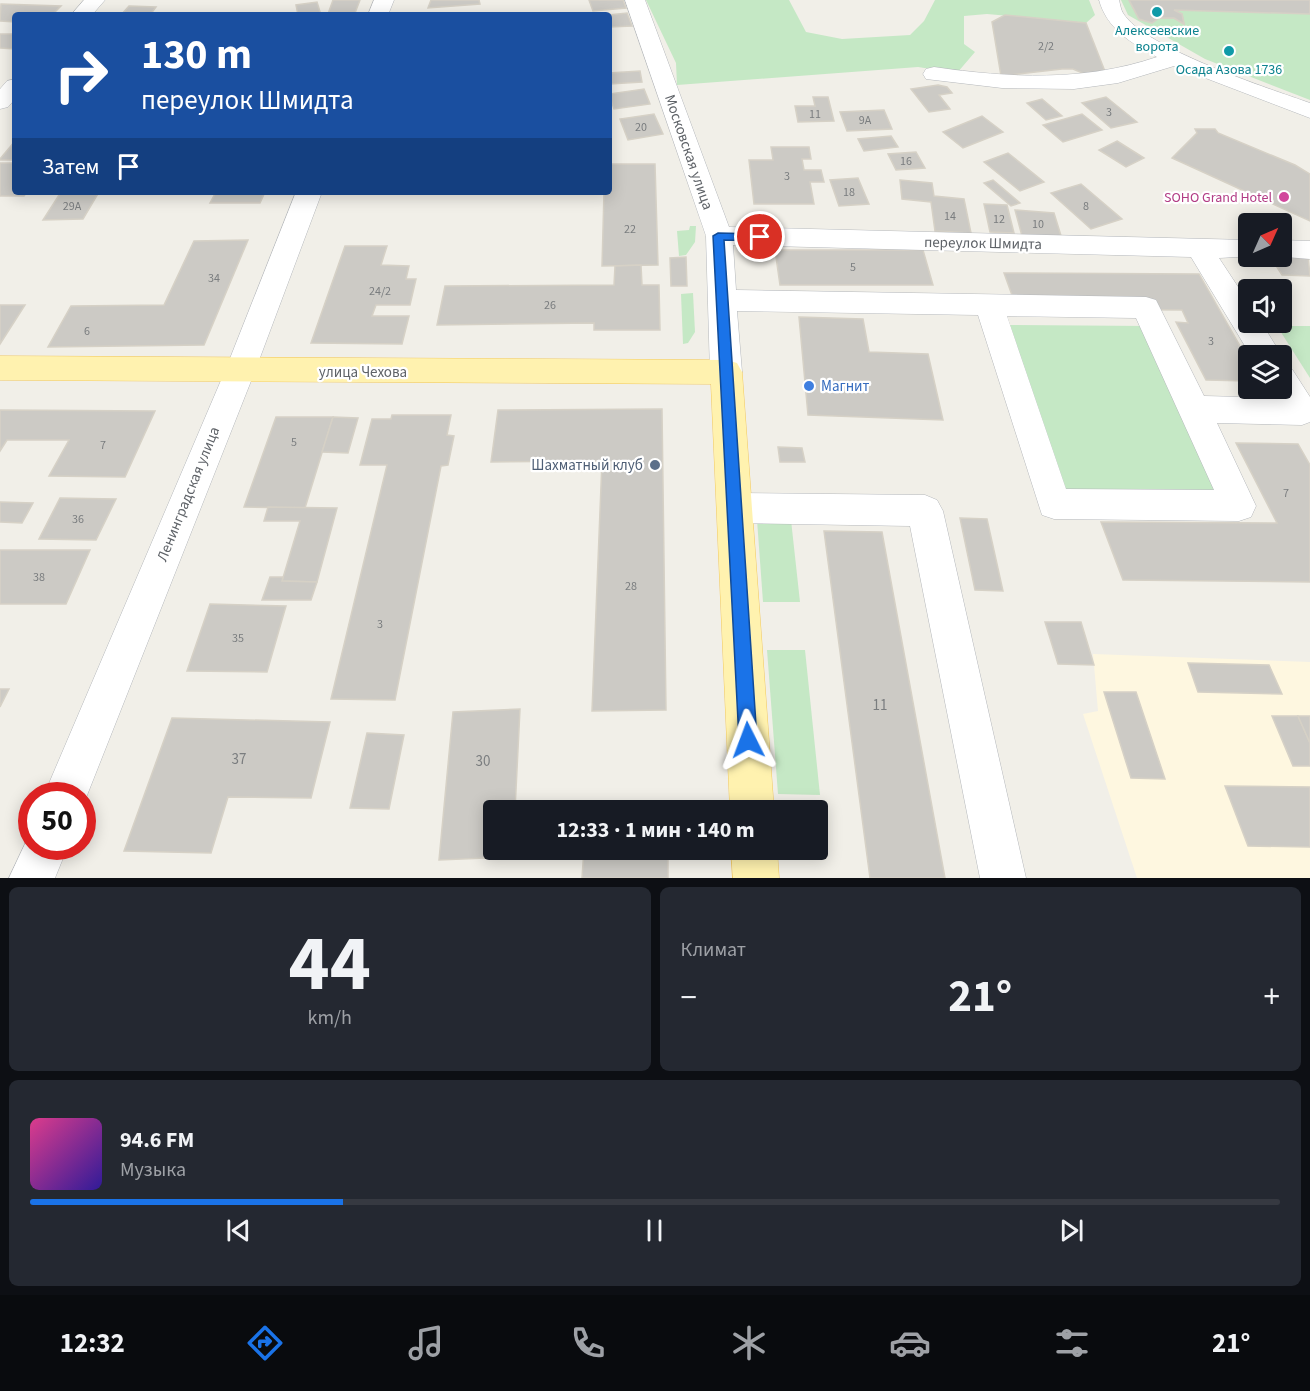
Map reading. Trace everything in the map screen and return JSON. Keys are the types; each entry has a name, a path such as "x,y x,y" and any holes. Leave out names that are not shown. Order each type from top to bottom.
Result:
{"main road":[{"name":"улица Чехова","path":"0,368 726,372"},
{"name":"Московская улица","path":"726,372 751,800"},
{"path":"755,860 756,878"}],"street":[{"path":"84,12 95,0"},
{"name":"Московская улица","path":"635,0 718,236 726,372"},
{"path":"1109,0 1113,16 1121,25 1175,58 1310,111"},
{"path":"934,74 973,80 1051,84 1117,76 1175,58"},
{"path":"0,102 12,89"},
{"name":"Ленинградская улица","path":"71,782 240,371 308,195"},
{"name":"переулок Шмидта","path":"718,236 1238,249"},
{"path":"1199,248 1260,345"},
{"path":"1292,249 1310,250"},
{"path":"722,300 989,305 1146,308 1239,506 1054,504 989,305"},
{"path":"1292,396 1306,419"},
{"path":"1194,409 1306,419"},
{"path":"735,508 925,511 1003,878"},
{"path":"32,878 39,860"}],"shaded area":[{"path":"1093,654 1310,662 1310,878 1137,878 1083,714 1098,711"}],"green space":[{"path":"646,0 789,0 806,32 842,39 910,35 924,21 935,0 1089,0 1095,15 1086,23 987,14 964,16 964,44 975,52 957,73 918,67 677,85 676,63"},
{"path":"1121,0 1310,0 1310,100 1205,59 1128,15"},
{"path":"690,226 696,226 695,242 686,255 679,256 677,231 689,230"},
{"path":"693,293 695,332 688,343 683,344 681,294"},
{"path":"1001,325 1148,326 1228,499 1059,495"},
{"path":"1292,326 1310,326 1310,378 1292,350 1292,345 1289,345 1281,333 1292,333"},
{"path":"757,520 791,520 800,602 763,602"},
{"path":"767,650 805,650 820,795 778,794"}],"building":[{"path":"333,0 360,0 355,12 329,12"},
{"path":"431,0 479,0 480,4 428,8"},
{"path":"589,0 623,0 626,8 593,11"},
{"name":"Алексеевские ворота","path":"1129,0 1168,0 1174,10 1182,14 1184,24 1174,18 1159,18 1152,23 1139,19"},
{"path":"1129,0 1310,0 1310,14 1174,10 1182,14 1184,24 1174,18 1159,18 1152,23 1139,19"},
{"path":"317,2 320,12 297,12 296,5"},
{"path":"1,4 61,6 55,12 12,12 12,22 0,21"},
{"path":"129,6 156,7 152,12 124,12"},
{"path":"627,13 632,26 612,27 612,15"},
{"path":"1005,15 1086,23 1106,74 1087,75 1073,69 1062,69 1001,76 992,22"},
{"path":"0,34 12,34 12,49 0,48"},
{"path":"640,71 642,82 612,84 612,73"},
{"path":"938,85 947,87 952,93 939,95 950,109 929,112 911,89"},
{"path":"644,89 650,104 614,109 612,94"},
{"path":"813,97 828,97 834,121 798,122 795,106 815,106"},
{"path":"1106,97 1137,122 1111,128 1082,103"},
{"path":"1042,99 1062,116 1046,120 1027,103"},
{"path":"884,110 892,129 847,131 840,112"},
{"path":"654,114 663,134 628,140 620,119"},
{"path":"1082,114 1102,130 1063,142 1043,125"},
{"path":"982,116 1003,132 963,148 943,132"},
{"name":"SOHO Grand Hotel","path":"1195,129 1215,129 1218,133 1295,165 1310,174 1310,221 1172,158 1197,133"},
{"path":"891,136 898,147 864,151 858,139"},
{"path":"1117,141 1144,158 1126,167 1099,150"},
{"path":"12,145 12,160 0,159"},
{"path":"771,147 809,147 811,159 802,159 804,170 821,170 824,182 810,182 814,204 754,204 749,160 773,160"},
{"path":"916,152 925,168 896,170 888,154"},
{"path":"1008,153 1044,182 1020,191 984,162"},
{"path":"0,163 12,163 12,195 25,195 0,196"},
{"path":"612,164 655,164 658,265 602,266 604,195 612,195"},
{"path":"858,178 869,204 839,206 830,180"},
{"path":"900,180 932,183 934,196 964,199 971,233 935,231 931,202 902,199"},
{"path":"993,180 1020,203 1011,206 984,183"},
{"path":"1081,184 1122,219 1091,229 1051,193"},
{"path":"59,195 97,195 83,219 43,220"},
{"path":"214,195 264,195 260,203 210,203"},
{"path":"984,204 1007,205 1014,233 990,232"},
{"path":"1015,210 1054,213 1062,239 1022,236"},
{"path":"248,240 204,345 48,347 71,306 164,305 194,241"},
{"path":"345,246 387,246 381,265 409,266 406,279 416,279 410,305 376,305 372,316 409,316 402,344 311,343"},
{"path":"775,250 923,250 933,285 780,285"},
{"path":"1292,256 1308,256 1310,276 1282,275 1277,267 1292,267"},
{"path":"686,257 687,286 671,286 670,258"},
{"path":"641,265 642,285 659,285 660,330 594,330 594,323 437,325 445,286 614,285 615,266"},
{"path":"1004,273 1199,274 1239,345 1238,381 1206,380 1176,322 1188,323 1182,310 1017,309"},
{"path":"0,305 25,305 0,344"},
{"path":"799,317 863,319 869,352 928,354 943,420 808,415"},
{"path":"662,409 666,710 592,711 602,461 491,462 498,410"},
{"path":"0,410 155,411 125,477 49,476 69,440 7,440 0,451"},
{"path":"392,415 451,415 447,435 454,436 448,465 441,466 395,700 331,699 387,465 360,465 372,419 391,419"},
{"path":"276,417 333,417 305,508 244,507"},
{"path":"333,417 358,418 348,453 322,452"},
{"path":"1236,443 1298,444 1310,465 1310,582 1123,580 1101,522 1277,523"},
{"path":"778,447 802,448 805,462 780,462"},
{"path":"60,498 116,499 96,540 39,539"},
{"path":"0,502 33,503 22,523 0,522"},
{"path":"268,507 337,508 317,582 282,581 300,521 264,521"},
{"path":"960,518 987,519 1003,591 975,590"},
{"path":"824,531 882,532 945,878 870,878"},
{"path":"0,550 90,550 66,604 0,604"},
{"path":"270,577 283,577 282,581 317,582 311,600 262,600"},
{"path":"210,604 286,606 267,672 187,671"},
{"path":"1045,622 1081,622 1094,665 1058,664"},
{"path":"1188,663 1269,665 1282,694 1198,692"},
{"path":"0,689 9,689 0,707"},
{"path":"1104,692 1136,692 1165,779 1131,778"},
{"path":"520,709 515,800 483,800 483,858 439,860 453,712"},
{"path":"1272,716 1298,716 1310,743 1310,766 1293,766"},
{"path":"1298,716 1310,716 1310,743"},
{"path":"172,718 330,722 311,798 228,797 211,853 124,851"},
{"path":"367,733 404,735 389,809 350,808"},
{"path":"1225,786 1310,787 1310,847 1248,846"},
{"path":"583,860 668,860 668,878 582,878"}],"place":[{"name":"Алексеевские ворота","path":"1157,12"},
{"name":"Осада Азова 1736","path":"1229,51"},
{"name":"SOHO Grand Hotel","path":"1284,197"},
{"name":"Магнит","path":"809,386"},
{"name":"Шахматный клуб","path":"655,465"}],"route":[{"path":"748,740 718,236 760,237"}]}
